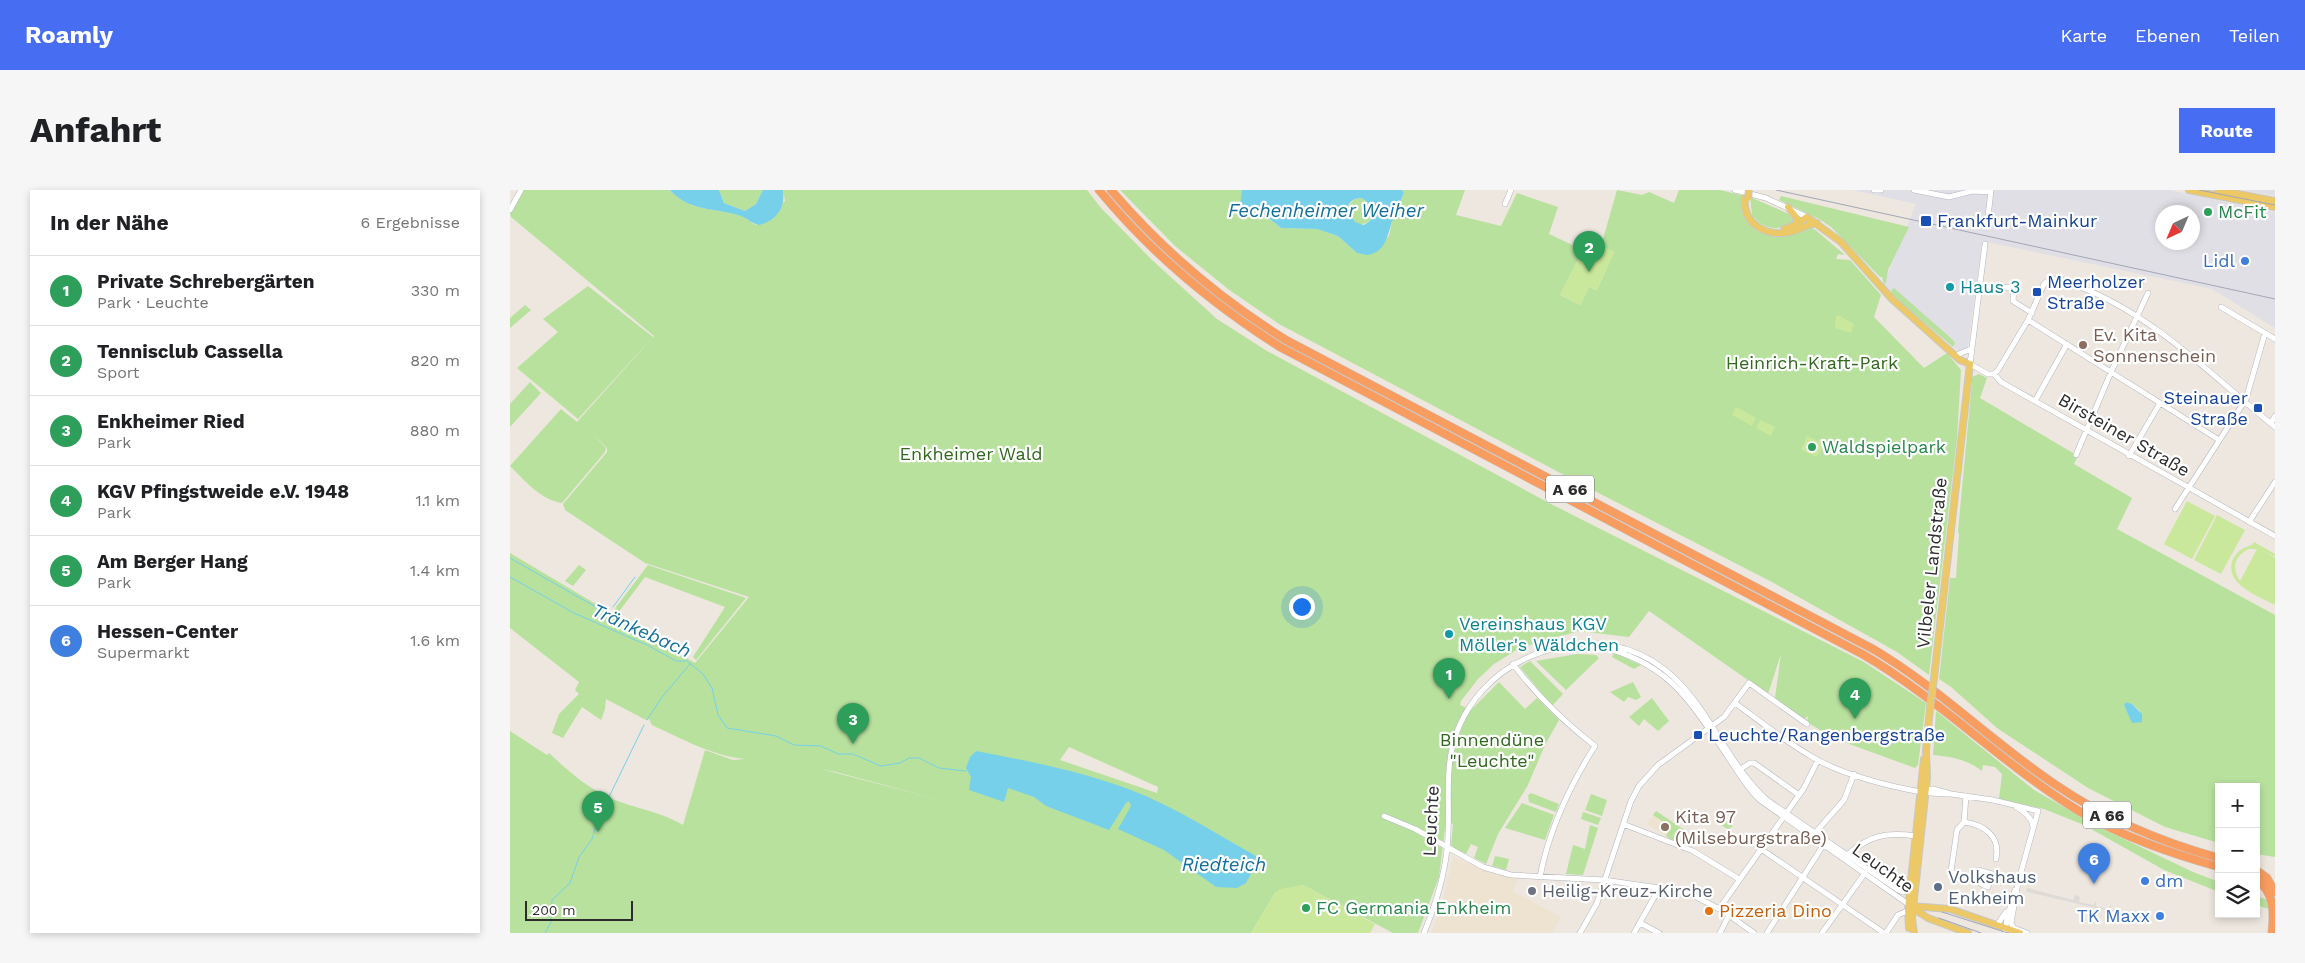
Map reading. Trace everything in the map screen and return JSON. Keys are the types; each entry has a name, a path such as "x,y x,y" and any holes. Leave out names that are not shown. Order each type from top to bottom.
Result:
{"highway":[{"name":"A 66","path":"1099,190 1131,226 1179,272 1230,313 1280,347 1864,655 1905,680 2048,791 2099,822 2165,851 2215,866"},
{"name":"A 66","path":"1111,190 1138,220 1185,266 1235,307 1286,340 1873,650 1926,684 2049,780 2100,812 2154,837 2215,857"},
{"path":"2260,873 2267,878 2275,892"},
{"path":"2260,883 2265,887 2272,902 2274,914 2272,933"}],"main road":[{"path":"2189,190 2275,207"},
{"path":"2218,190 2275,201"},
{"path":"1747,194 1744,207 1747,216 1758,228 1778,233 1798,226 1817,223"},
{"path":"1788,207 1796,217 1798,226"},
{"path":"1798,226 1807,216 1849,250 1892,299 1960,357 1968,378"},
{"name":"Birsteiner Straße","path":"1960,357 1970,364"},
{"name":"Vilbeler Landstraße","path":"1910,933 1910,889 1916,836 1928,791 1926,750 1930,708 1970,364"},
{"name":"Vilbeler Landstraße","path":"1914,929 1910,907 1928,791 1926,750"},
{"path":"1910,907 1922,915 1968,933"},
{"path":"1910,907 1950,909 1997,925 2004,931 2020,933"},
{"path":"1914,929 1916,919 1922,915"}],"street":[{"path":"510,210 522,190"},
{"path":"1505,204 1511,190"},
{"path":"1735,190 1766,198 1807,216"},
{"path":"1874,190 1881,190"},
{"path":"1914,190 1949,197 1972,191 1991,191 1987,226"},
{"name":"Vilbeler Landstraße","path":"1970,364 1985,244"},
{"path":"1994,374 2032,313 2046,282 2055,279 2076,285 2110,300 2137,315 2273,425 2275,416"},
{"path":"1979,284 2014,288 2013,301 2032,313"},
{"path":"2076,455 2111,372 2148,293"},
{"path":"2221,307 2275,339"},
{"path":"2028,320 2219,440"},
{"path":"2175,508 2244,402 2265,333"},
{"path":"2035,401 2067,344"},
{"path":"1960,357 1971,349"},
{"name":"Birsteiner Straße","path":"1970,364 1980,370 1994,374 1999,380 2130,456 2275,536"},
{"path":"1968,378 1980,370"},
{"path":"2130,456 2160,403"},
{"path":"2249,522 2275,482"},
{"name":"Leuchte","path":"1424,933 1439,891 1447,848 1449,769 1457,732 1468,710 1480,692 1513,664 1553,648 1572,645 1593,644 1626,653 1649,662 1672,682 1710,728 1757,797 1847,855 1892,889 1910,907"},
{"path":"1513,664 1537,694 1562,720 1595,746 1560,810 1544,855 1540,877"},
{"path":"1580,933 1597,903 1634,793 1646,776 1724,717 1749,683 1807,724"},
{"path":"1735,703 1818,760 1854,774 1889,785 1966,796 2038,811 2018,884 2011,923 2014,928 2027,933"},
{"path":"1719,909 1799,795 1818,760"},
{"path":"1739,770 1754,763 1799,795"},
{"path":"1815,833 1844,800 1854,774"},
{"path":"1966,796 1964,822 1957,830 1951,871 1954,874 1976,880"},
{"path":"2011,804 2025,813 2033,826"},
{"name":"Leuchte","path":"1785,815 1865,873 1892,889 1901,892 1910,889"},
{"path":"1384,816 1415,829 1487,868 1511,875 1604,880 1689,892 1729,915 1754,933"},
{"path":"1964,822 1978,825 1990,833 1996,845 1996,859"},
{"path":"1623,824 1693,851 1740,879"},
{"path":"1847,855 1874,837 1895,833 1916,836"},
{"path":"1767,933 1824,844"},
{"path":"1761,849 1885,933 1899,914 1910,907"},
{"path":"1822,933 1865,873"},
{"path":"2004,931 2018,884"},
{"path":"1634,933 1660,888"},
{"path":"1997,925 2011,903"},
{"path":"1720,933 1729,915"},
{"path":"1640,923 1658,933"}],"shaded area":[{"path":"1853,190 2169,190 2275,212 2275,328 2212,289 1982,241 1968,347 1961,353 1915,315 1884,286 1916,204"},
{"path":"2243,190 2275,190 2275,196"},
{"name":"Kita 97 (Milseburgstraße)","path":"1656,811 1683,829 1675,842 1647,824"},
{"path":"1453,857 1499,876 1519,878 1513,891 1561,917 1552,933 1431,933 1442,905"},
{"path":"2027,888 2073,900 2075,895 2080,897 2079,902 2093,905 2096,901 2096,906 2108,909 2111,905 2111,910 2130,915 2132,910 2137,911 2136,917 2177,927 2026,892"}],"green space":[{"name":"Enkheimer Wald","path":"524,190 670,190 685,202 702,208 739,215 756,225 785,201 783,190 1087,190 1101,208 1152,260 1217,319 1267,351 1549,503 1864,662 1926,703 1918,765 1915,768 1833,738 1807,722 1808,716 1804,719 1775,698 1781,654 1768,694 1649,611 1629,637 1579,631 1520,648 1494,664 1478,679 1461,701 1460,705 1471,710 1499,682 1525,709 1537,698 1559,720 1545,745 1528,785 1498,834 1486,864 1474,858 1478,847 1471,844 1466,854 1451,847 1453,824 1446,821 1439,877 1418,933 1393,933 1303,885 1275,893 1251,933 510,933 510,731 547,755 549,753 582,781 604,795 664,816 683,825 705,750 733,760 745,759 721,754 698,746 652,725 649,719 646,720 606,699 601,720 582,707 563,738 552,733 559,714 579,694 575,690 579,682 510,628 510,553 695,663 749,597 645,563 565,510 563,504 607,452 607,448 592,433 606,448 605,452 562,503 540,494 510,466 561,409 577,422 654,336 511,217 510,214","holes":["1069,747 1158,787 1157,793 1060,760","821,769 836,772 936,799"]},
{"path":"719,190 763,191 756,204 745,211 724,203"},
{"name":"Heinrich-Kraft-Park","path":"1120,190 1242,190 1245,209 1265,215 1281,228 1317,229 1338,236 1357,253 1366,255 1389,236 1392,221 1404,193 1402,190 1465,190 1456,215 1501,226 1517,193 1558,207 1549,234 1583,250 1560,295 1580,305 1589,287 1597,290 1614,252 1601,246 1617,190 1642,195 1649,192 1674,203 1679,190 1720,190 1741,195 1742,209 1748,221 1752,227 1764,234 1776,235 1813,228 1845,255 1838,254 1836,259 1850,260 1881,295 1874,317 1924,368 1947,353 1961,370 1957,439 1929,675 1897,652 1770,581 1581,484 1279,324 1228,289 1175,246"},
{"path":"1781,196 1909,227 1888,270 1886,283 1884,284 1882,277 1831,227 1819,219 1779,200"},
{"path":"1750,197 1789,214 1794,222 1777,228 1767,227 1752,215"},
{"path":"1361,198 1370,202 1374,211 1370,220 1361,224 1352,220 1348,211 1352,202"},
{"path":"1604,247 1614,252 1597,290 1589,287 1580,305 1560,295 1583,250"},
{"path":"588,286 653,337 578,419 517,368 558,332 543,319"},
{"path":"1894,288 1953,340 1955,343 1953,347 1891,294"},
{"path":"525,305 531,310 510,328 510,318"},
{"path":"1838,315 1854,324 1851,333 1835,328 1836,316"},
{"path":"1979,374 1987,378 1980,398 2078,456 2074,464 2132,498 2117,529 2275,615 2275,857 2260,855 2260,783 2215,783 2215,842 2165,827 2088,788 1997,728 1951,687 1939,679 1950,578 1956,578 1958,531 1972,377","holes":["2126,702 2132,704 2140,711 2136,723 2131,720 2124,705"]},
{"path":"530,382 541,393 510,427 510,404"},
{"path":"1736,407 1756,418 1752,426 1732,415"},
{"path":"1760,420 1775,427 1771,436 1756,428"},
{"name":"Waldspielpark","path":"1807,436 1824,444 1817,457 1801,450"},
{"path":"2187,501 2215,516 2192,559 2164,544"},
{"path":"2217,515 2245,530 2221,574 2194,560"},
{"path":"2254,542 2275,554 2275,557 2261,550 2275,558 2275,605 2244,588 2233,575 2231,568 2233,559 2241,550 2252,545","holes":["2249,549 2257,549 2240,581 2235,567 2238,558"]},
{"path":"579,565 586,570 573,586 565,581"},
{"path":"648,565 746,598 696,660 693,657 725,607 645,577 618,613 613,611"},
{"path":"1614,653 1641,665 1634,669 1612,657"},
{"path":"1577,654 1596,655 1599,658 1566,690 1536,661"},
{"path":"1530,661 1563,694 1552,706 1520,667"},
{"path":"1633,682 1641,697 1636,700 1628,697 1624,702 1610,692"},
{"path":"1652,698 1669,721 1658,731 1644,719 1639,726 1629,717"},
{"path":"1936,711 2034,790 2101,828 2193,872 2215,880 2215,890 2164,870 2084,825 2044,809 1999,799 2002,774 1995,767 1983,765 1982,771 1959,759 1933,755"},
{"path":"1531,793 1559,804 1556,812 1529,802 1528,795"},
{"path":"1591,794 1607,800 1602,816 1585,810"},
{"path":"1522,803 1554,815 1545,840 1505,828"},
{"path":"1656,811 1683,829 1675,842 1666,836 1671,827 1653,815"},
{"path":"1583,812 1601,818 1598,825 1581,819"},
{"path":"1722,817 1733,825 1729,830 1718,823"},
{"path":"1590,825 1598,828 1583,875 1566,874 1573,845 1585,849"},
{"path":"1495,856 1509,859 1506,870 1492,866"},
{"name":"FC Germania Enkheim","path":"1303,885 1375,924 1370,933 1251,933 1275,893 1280,889"},
{"path":"2260,897 2268,900 2269,909 2260,906"}],"water":[{"path":"670,190 719,190 724,203 745,211 756,204 763,190 783,190 784,196 779,212 775,217 759,225 738,215 702,208 685,202"},
{"name":"Fechenheimer Weiher","path":"1242,190 1402,190 1404,193 1382,247 1378,251 1366,255 1357,253 1338,236 1317,229 1281,228 1265,215 1240,206","holes":["1362,198 1371,205 1374,212 1370,221 1364,225 1355,222 1347,211 1350,203 1356,199"]},
{"path":"2126,702 2132,704 2142,714 2142,722 2133,723 2131,721 2124,705"},
{"name":"Riedteich","path":"976,751 1074,772 1131,790 1179,812 1256,856 1256,865 1246,883 1237,888 1216,887 1164,850 1118,829 1131,806 1129,801 1109,830 1046,806 1034,797 1008,788 1004,802 969,790 971,777 966,768 970,757"}],"waterway":[{"path":"510,558 608,614"},
{"name":"Tränkebach","path":"510,577 574,613 649,646 676,661 687,661 703,674 712,688 718,715 727,728 776,736 794,745 821,746 838,754 853,754 881,766 900,763 909,758 919,758 939,768 966,771"},
{"path":"613,607 635,577"},
{"path":"647,720 662,697 690,664"},
{"path":"609,797 644,725"},
{"path":"598,823 607,805"},
{"path":"545,933 551,922 552,900 570,883 579,857 592,839 596,826"}],"tram line":[{"path":"2199,190 2275,205"},
{"path":"1942,912 2008,933"},
{"path":"1939,918 1981,933"}],"railway":[{"path":"1776,190 2275,299"}],"place":[{"name":"McFit","path":"2208,212"},
{"name":"Frankfurt-Mainkur","path":"1926,221"},
{"name":"Lidl","path":"2245,261"},
{"name":"Tennisclub Cassella","path":"1589,272"},
{"name":"Haus 3","path":"1950,287"},
{"name":"Meerholzer Straße","path":"2037,292"},
{"name":"Ev. Kita Sonnenschein","path":"2083,345"},
{"name":"Steinauer Straße","path":"2258,408"},
{"name":"Waldspielpark","path":"1812,447"},
{"name":"Vereinshaus KGV Möller's Wäldchen","path":"1449,634"},
{"name":"Private Schrebergärten","path":"1449,699"},
{"name":"KGV Pfingstweide e.V. 1948","path":"1855,719"},
{"name":"Leuchte/Rangenbergstraße","path":"1698,735"},
{"name":"Enkheimer Ried","path":"853,744"},
{"name":"Kita 97 (Milseburgstraße)","path":"1665,827"},
{"name":"Am Berger Hang","path":"598,832"},
{"name":"dm","path":"2145,881"},
{"name":"Hessen-Center","path":"2094,884"},
{"name":"Volkshaus Enkheim","path":"1938,887"},
{"name":"Heilig-Kreuz-Kirche","path":"1532,891"},
{"name":"FC Germania Enkheim","path":"1306,908"},
{"name":"Pizzeria Dino","path":"1709,911"},
{"name":"TK Maxx","path":"2160,916"}],"park label":[{"name":"Binnendüne \"Leuchte\"","path":"1492,750"}]}
